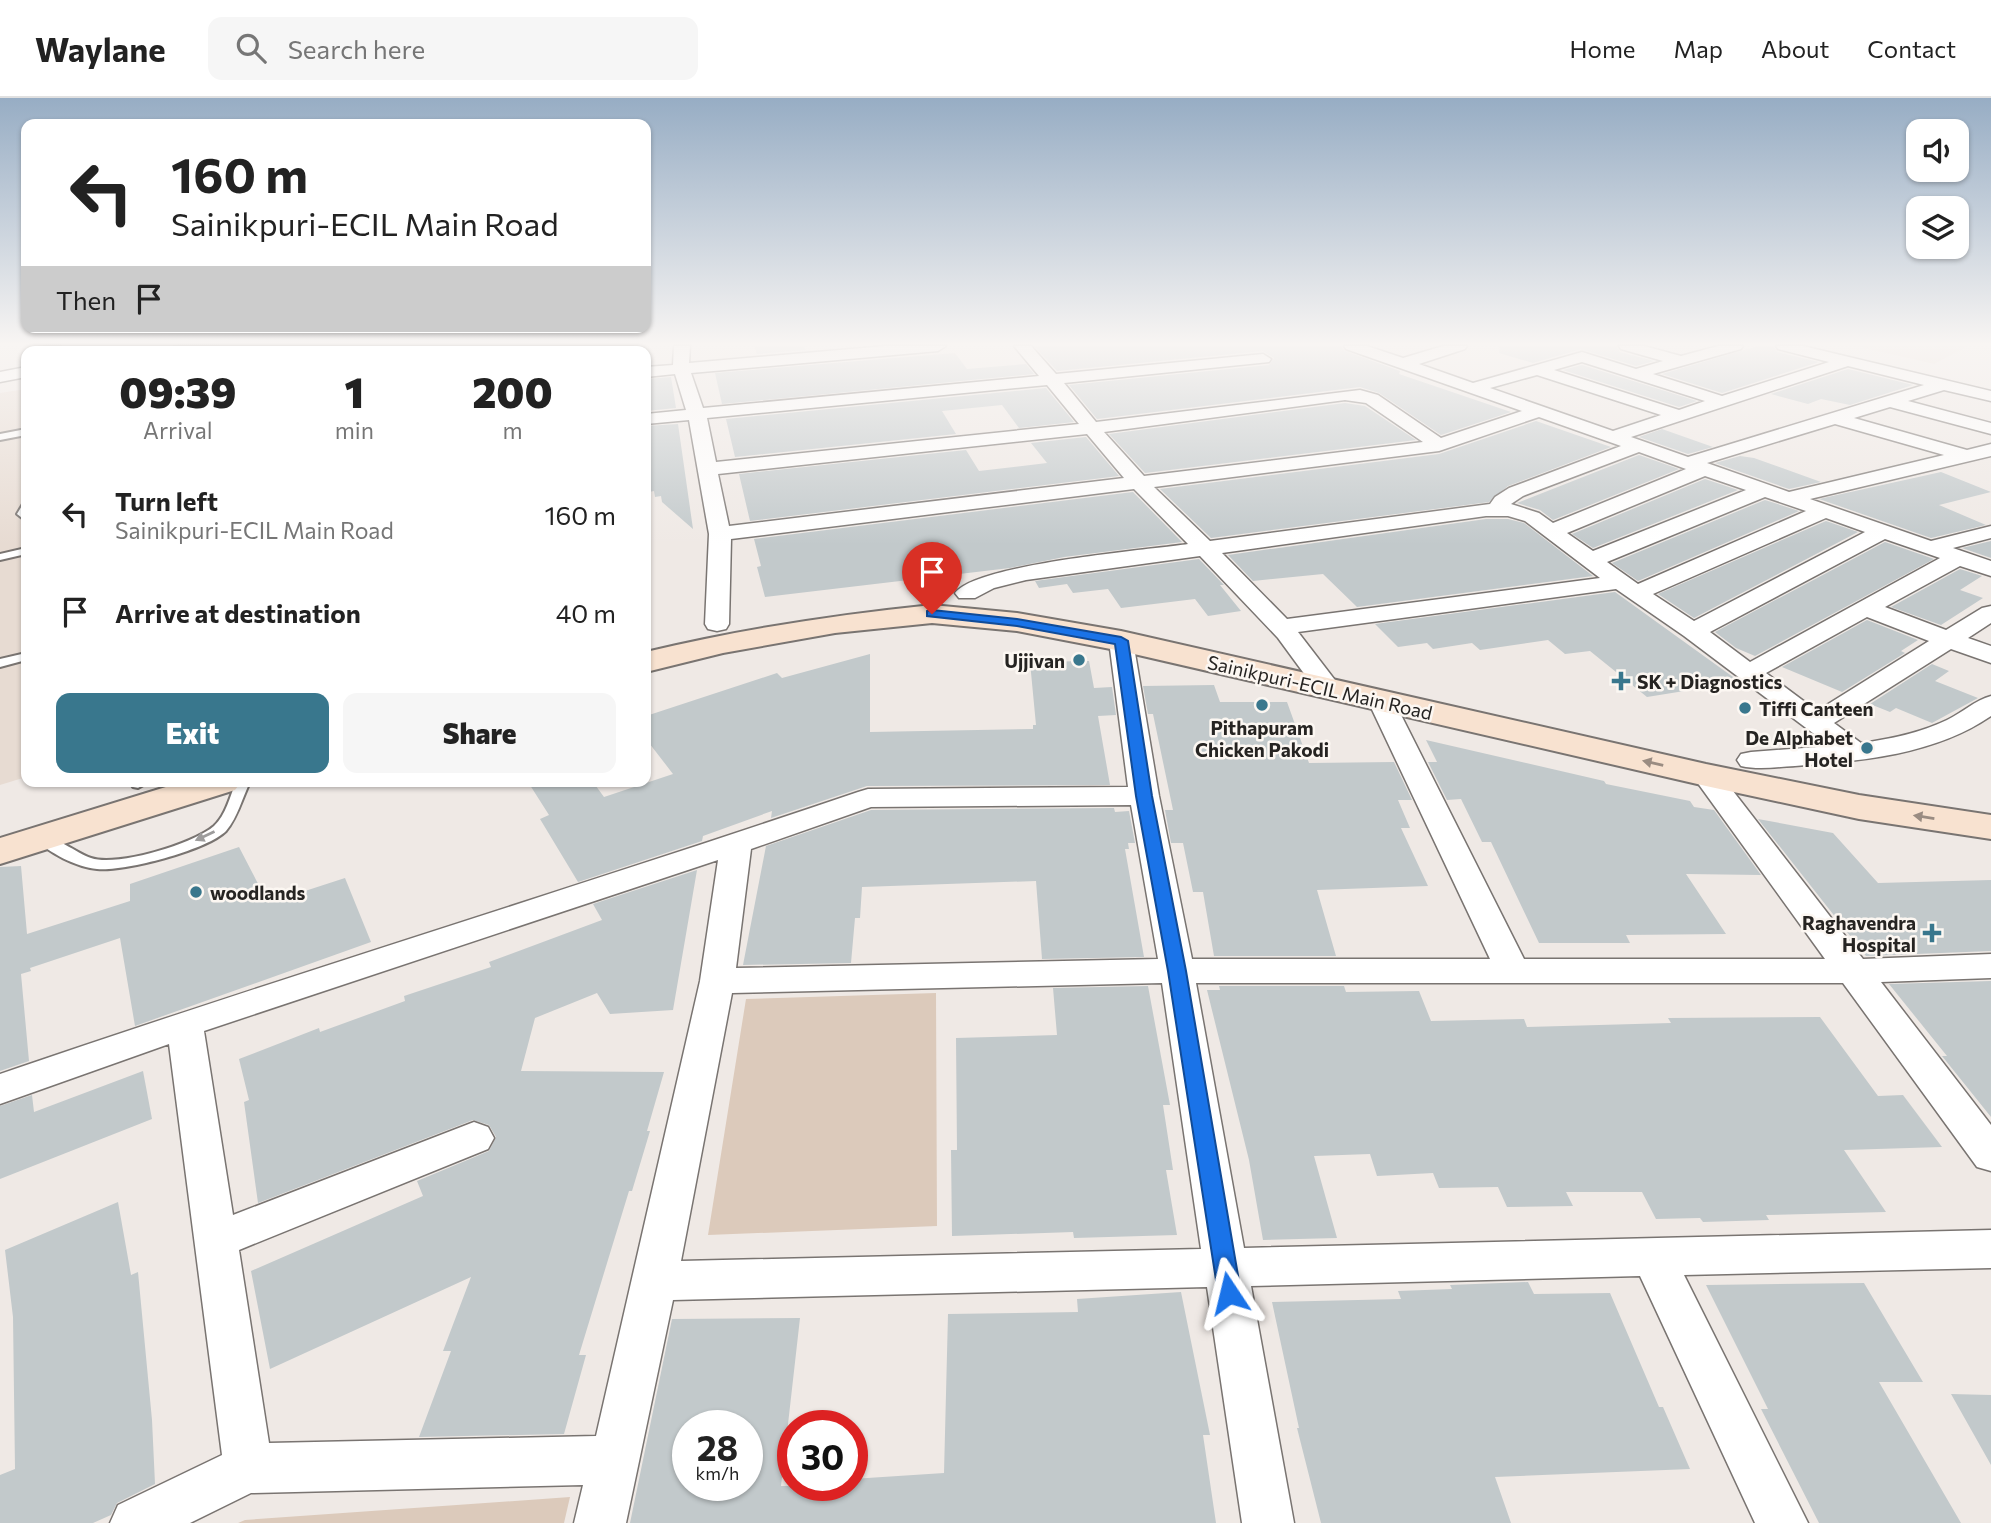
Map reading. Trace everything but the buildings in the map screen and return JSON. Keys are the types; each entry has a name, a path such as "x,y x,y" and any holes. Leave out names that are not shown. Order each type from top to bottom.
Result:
{"main road":[{"name":"Sainikpuri-ECIL Main Road","path":"651,641 717,624 870,600 967,593 1008,598 1124,621 1320,677 1381,701 1859,807 1991,827"},
{"name":"Sainikpuri-ECIL Main Road","path":"651,661 735,640 835,624 932,614 1017,622 1320,677 1926,794 1991,803"},
{"path":"0,825 127,787"},
{"path":"0,851 206,787"}],"street":[{"path":"651,419 722,412"},
{"path":"1079,412 1138,481 1281,627 1320,677"},
{"path":"709,469 1218,412"},
{"path":"1392,412 1439,445"},
{"path":"720,534 1439,445 1536,412"},
{"path":"1544,412 1991,569"},
{"path":"1669,412 1677,415"},
{"path":"1612,437 1685,412"},
{"path":"1552,531 1696,466 1851,412"},
{"path":"1930,412 1991,429"},
{"path":"697,415 720,534 717,624"},
{"path":"1834,418 1968,456"},
{"path":"1496,510 1502,501 1516,492 1638,446"},
{"path":"1789,498 1991,450"},
{"path":"1591,560 1765,490"},
{"path":"967,593 1004,577 1496,510 1521,513 1552,531 1693,631 1855,752"},
{"path":"1281,627 1628,587 1825,511"},
{"path":"1693,631 1884,531"},
{"path":"1929,548 1991,532"},
{"path":"1748,673 1867,610 1957,558"},
{"path":"1867,610 1991,655"},
{"path":"1816,723 1990,613"},
{"path":"1121,641 1144,796 1177,971 1268,1523"},
{"path":"1381,701 1513,971"},
{"path":"1751,760 1855,752 1894,746 1955,727 1991,704"},
{"path":"1706,775 1991,1155"},
{"path":"0,1089 185,1024 736,844 868,798 1144,796"},
{"path":"600,1523 655,1281 717,981 736,844"},
{"path":"717,981 1177,971 1854,971 1991,966"},
{"path":"185,1024 248,1468"},
{"path":"216,1240 474,1138"},
{"path":"655,1281 1991,1249"},
{"path":"1652,1256 1782,1523"},
{"path":"136,1523 248,1468 615,1460"}],"lane":[{"path":"0,437 21,433"},
{"path":"0,557 21,552"},
{"path":"0,663 21,657"},
{"path":"41,838 71,855 96,864 111,866 127,863 197,840 217,830 231,813 241,787"}],"shaded area":[{"path":"0,412 21,412 21,779 0,785"},
{"path":"936,993 937,1226 708,1235 746,999"},
{"path":"570,1497 564,1523 238,1523 245,1520"}],"place":[{"name":"Ujjivan","path":"1079,660"},
{"name":"SK + Diagnostics","path":"1621,681"},
{"name":"Pithapuram Chicken Pakodi","path":"1262,705"},
{"name":"Tiffi Canteen","path":"1745,708"},
{"name":"De Alphabet Hotel","path":"1867,748"},
{"name":"woodlands","path":"196,892"},
{"name":"Raghavendra Hospital","path":"1932,933"}],"route":[{"path":"932,614 1017,622 1121,641 1144,796 1177,971 1229,1293"}]}
